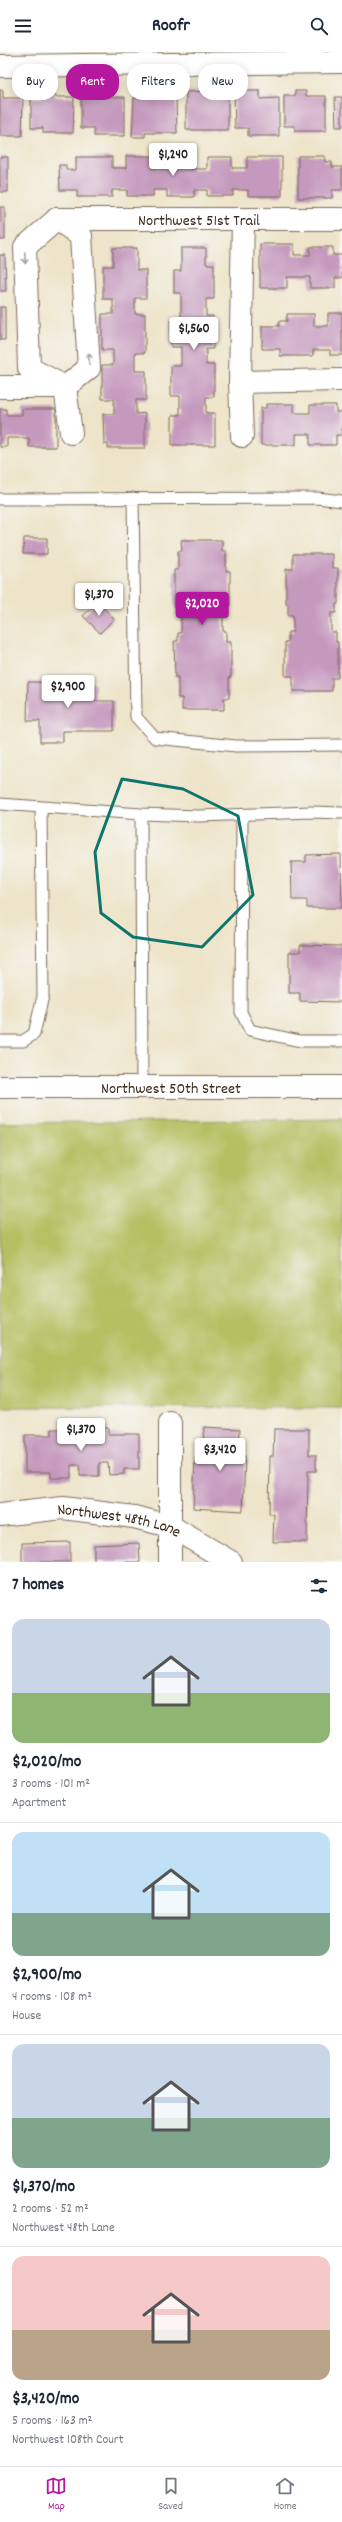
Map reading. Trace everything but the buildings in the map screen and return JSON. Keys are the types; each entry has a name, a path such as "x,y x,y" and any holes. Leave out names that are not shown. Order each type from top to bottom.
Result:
{"street":[{"path":"0,66 158,58 308,58 342,62"},
{"path":"0,387 65,387 89,368 81,236 56,219 25,247 29,368 65,387"},
{"name":"Northwest 51st Trail","path":"56,219 342,219"},
{"path":"242,436 240,382 243,219"},
{"path":"240,382 342,380"},
{"path":"65,387 71,434"},
{"name":"Northwest 50th Street","path":"0,1087 342,1087"},
{"path":"170,1423 170,1562"},
{"name":"Northwest 48th Lane","path":"0,1515 64,1508 134,1516 170,1526 231,1562"}],"lane":[{"path":"132,498 136,717 155,738 236,746 342,745"},
{"path":"0,499 318,498 342,501"},
{"path":"0,804 141,814 199,816 342,813"},
{"path":"0,1041 23,1041 34,1034 43,996 41,807"},
{"path":"141,814 142,1087"},
{"path":"242,815 241,1012 250,1030 300,1041 342,1041"}],"highlighted area":[{"path":"122,779 183,789 238,816 253,895 202,947 133,937 101,913 95,852"}],"green space":[{"path":"342,1119 342,1408 0,1407 0,1123"}]}
